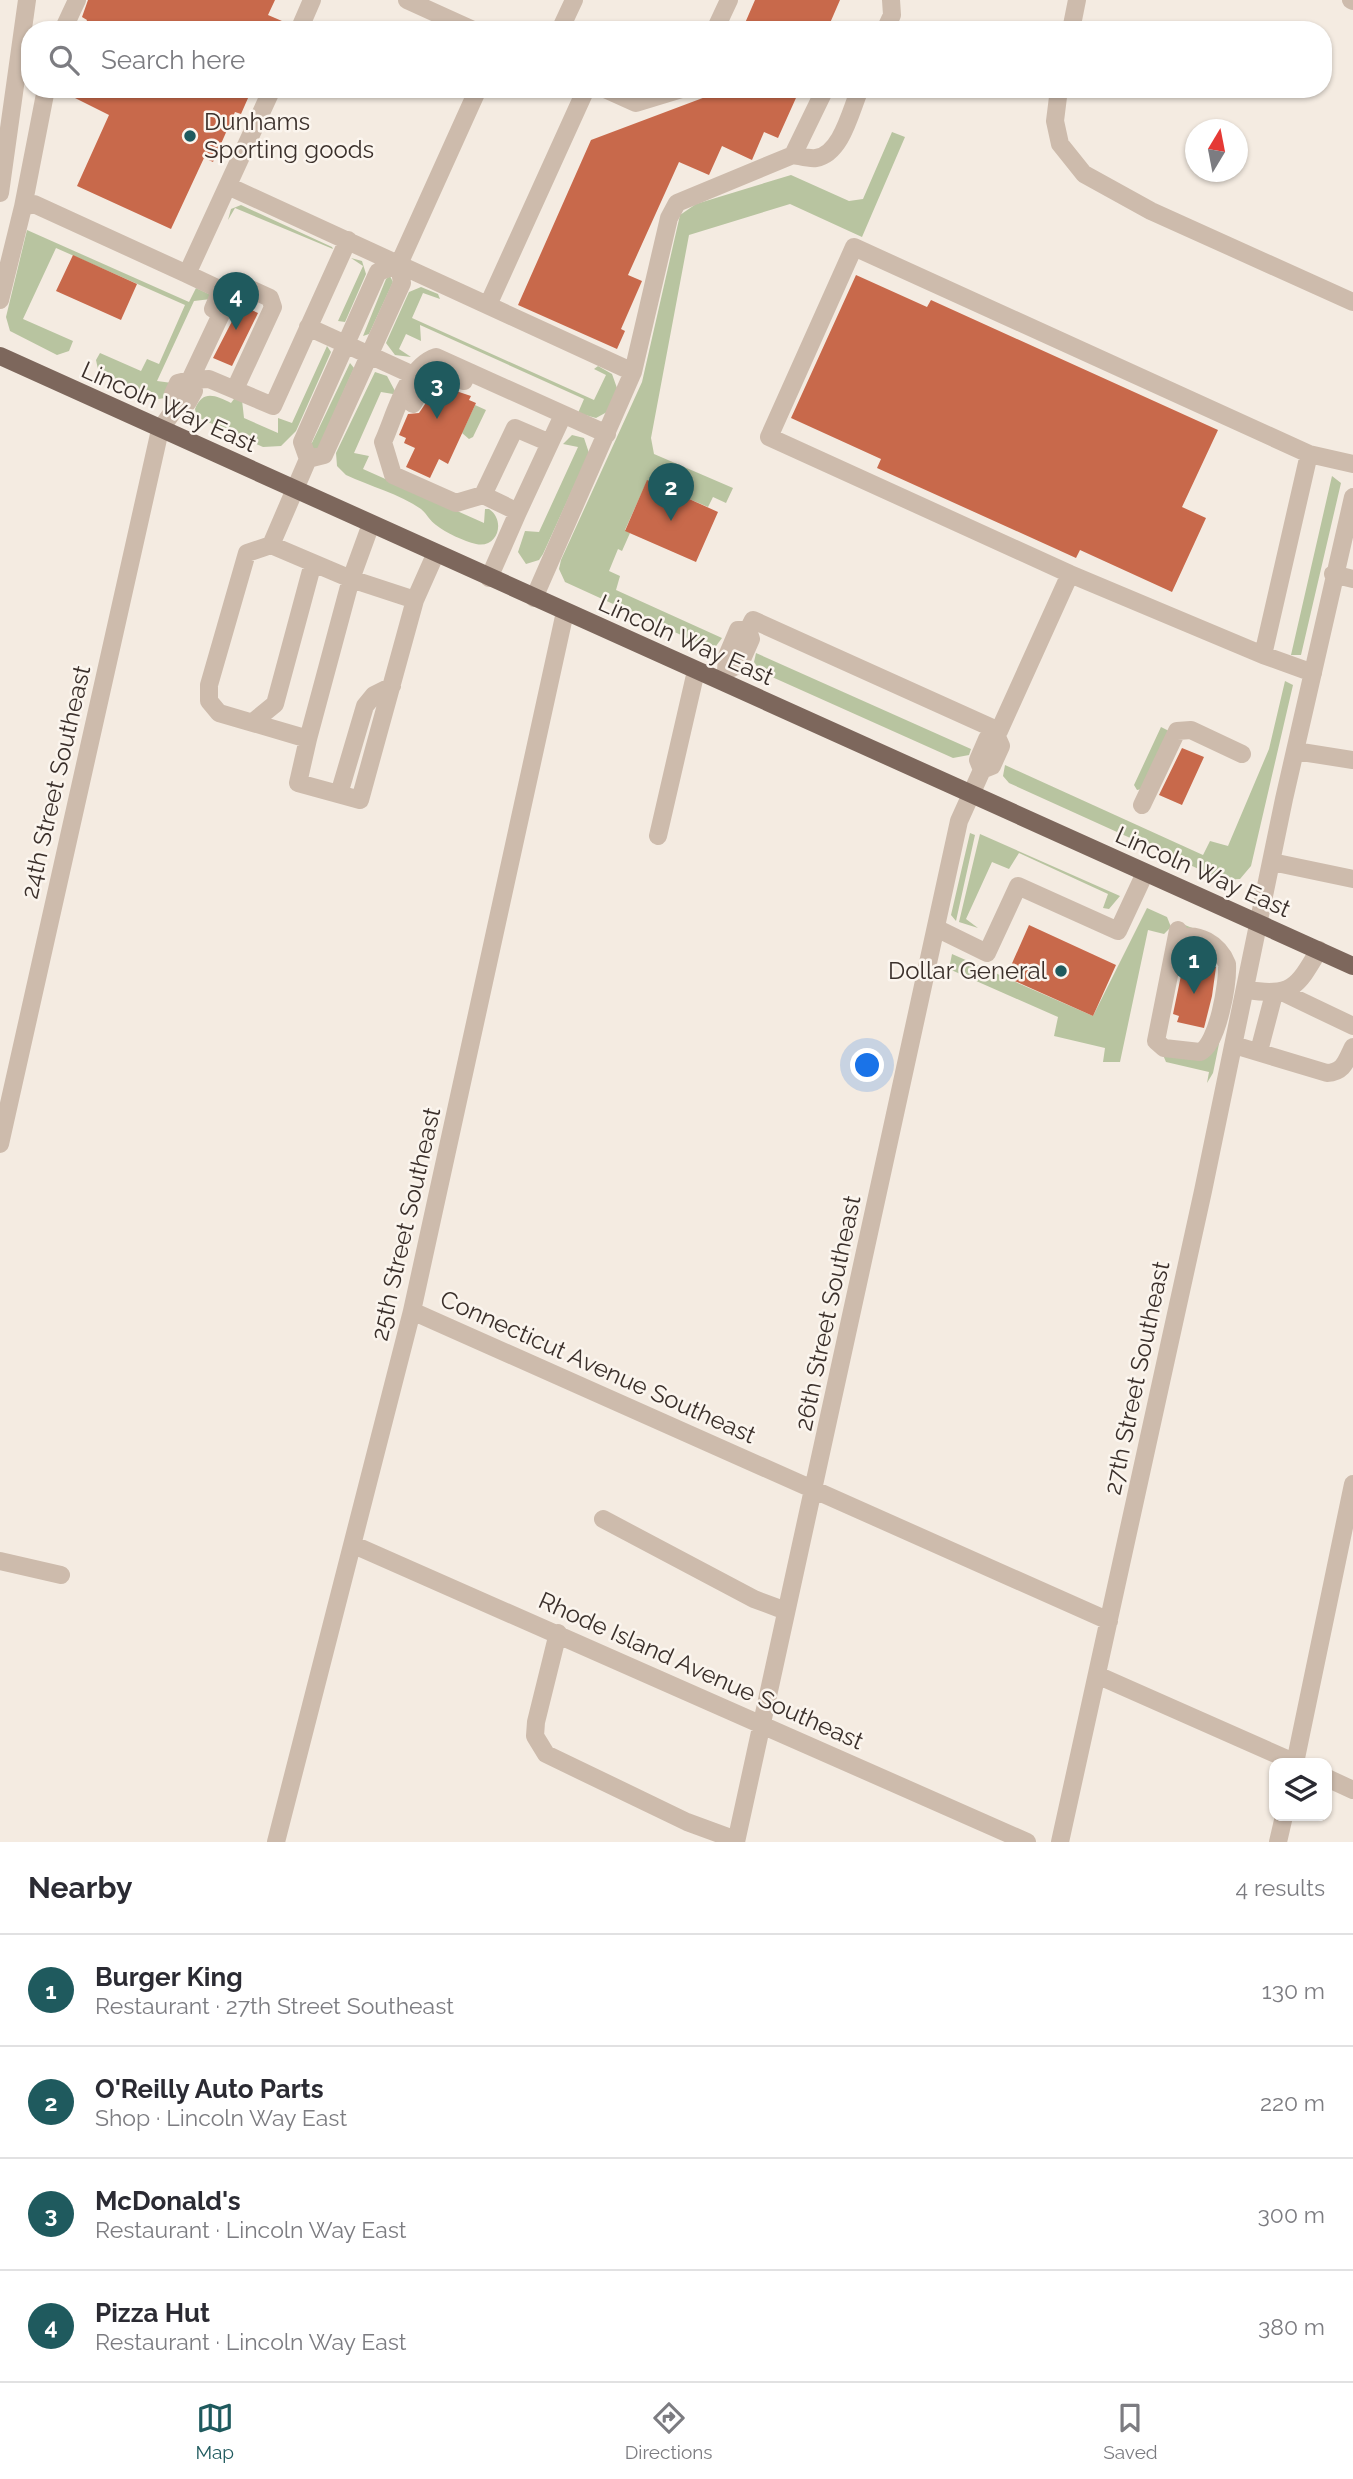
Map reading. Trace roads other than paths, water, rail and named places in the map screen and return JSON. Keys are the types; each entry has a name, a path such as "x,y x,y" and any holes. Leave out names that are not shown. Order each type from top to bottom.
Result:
{"main road":[{"name":"Lincoln Way East","path":"0,356 696,671 723,677 970,796 1353,966"}],"street":[{"path":"24,21 27,0"},
{"path":"67,21 77,0"},
{"path":"303,21 312,0"},
{"path":"407,0 453,21"},
{"path":"565,21 574,0"},
{"path":"719,21 729,0"},
{"path":"1073,21 1077,0"},
{"path":"0,193 21,43"},
{"path":"0,300 23,207 44,98"},
{"path":"187,274 268,98"},
{"path":"308,459 324,455 370,355 402,283 399,264 474,98"},
{"path":"488,305 582,98"},
{"path":"625,98 636,103 652,98"},
{"path":"793,155 821,98"},
{"path":"534,598 633,372 669,218 677,203 793,155 814,158 824,155 837,143 856,98"},
{"path":"1058,98 1056,131 1060,144 1074,165 1116,194 1353,302"},
{"path":"228,186 633,372"},
{"path":"23,207 34,204 222,290 190,358 190,380 194,391 188,402 176,407 160,430"},
{"path":"190,380 209,379 273,406 348,240"},
{"path":"1313,673 1263,655 1070,574 769,437 854,247 1309,454 1353,464"},
{"path":"271,545 308,459 302,442 378,272 399,264"},
{"path":"190,380 232,291 244,286 270,298 273,306 235,389"},
{"path":"308,327 413,375"},
{"path":"518,512 483,495 456,503 393,475 383,442 413,375 424,361 436,357 607,434"},
{"path":"387,460 422,384 437,373 448,374 550,420 563,415"},
{"path":"489,578 563,415"},
{"path":"483,495 515,428 550,443"},
{"name":"24th Street Southeast","path":"0,1144 160,430"},
{"path":"1263,655 1309,454"},
{"name":"27th Street Southeast","path":"1060,1842 1246,990 1284,799 1353,497"},
{"path":"371,524 351,579 298,783 360,800 415,600 436,555"},
{"path":"309,738 219,713 209,701 209,685 247,553 271,545 351,579 415,600"},
{"path":"253,722 275,704 313,564"},
{"name":"26th Street Southeast","path":"736,1841 960,821 982,769 992,766 1001,746 998,734 1070,574"},
{"path":"1334,574 1353,579"},
{"name":"25th Street Southeast","path":"276,1842 412,1311 565,612"},
{"path":"723,677 727,656 738,631 748,630 753,620 998,734"},
{"path":"658,836 696,671"},
{"path":"1142,804 1177,732 1191,730 1242,754"},
{"path":"1295,751 1353,760"},
{"path":"1272,863 1353,879"},
{"path":"936,928 987,953 1018,886 1118,931 1145,873"},
{"path":"1177,934 1207,941 1217,947 1227,964 1215,1034 1210,1046 1200,1052 1164,1048 1156,1041 1177,934"},
{"path":"1259,1051 1278,993 1302,978 1319,950"},
{"path":"1246,990 1278,993 1353,1026"},
{"path":"1234,1045 1327,1073 1337,1072 1344,1066 1353,1047"},
{"name":"Connecticut Avenue Southeast","path":"412,1311 1109,1621"},
{"path":"1297,1758 1353,1484"},
{"path":"603,1519 754,1599 786,1611"},
{"name":"Rhode Island Avenue Southeast","path":"354,1545 1027,1842"},
{"path":"0,1561 61,1575"},
{"path":"558,1633 536,1722 535,1736 546,1754 687,1822 736,1841"},
{"path":"1097,1675 1285,1758"},
{"path":"1332,1780 1353,1790"},
{"path":"1278,1842 1283,1821"}],"place":[{"name":"Dunhams Sporting goods","path":"190,136"},
{"name":"Pizza Hut","path":"236,330"},
{"name":"McDonald's","path":"437,419"},
{"name":"O'Reilly Auto Parts","path":"671,521"},
{"name":"Dollar General","path":"1061,971"},
{"name":"Burger King","path":"1194,994"}]}
